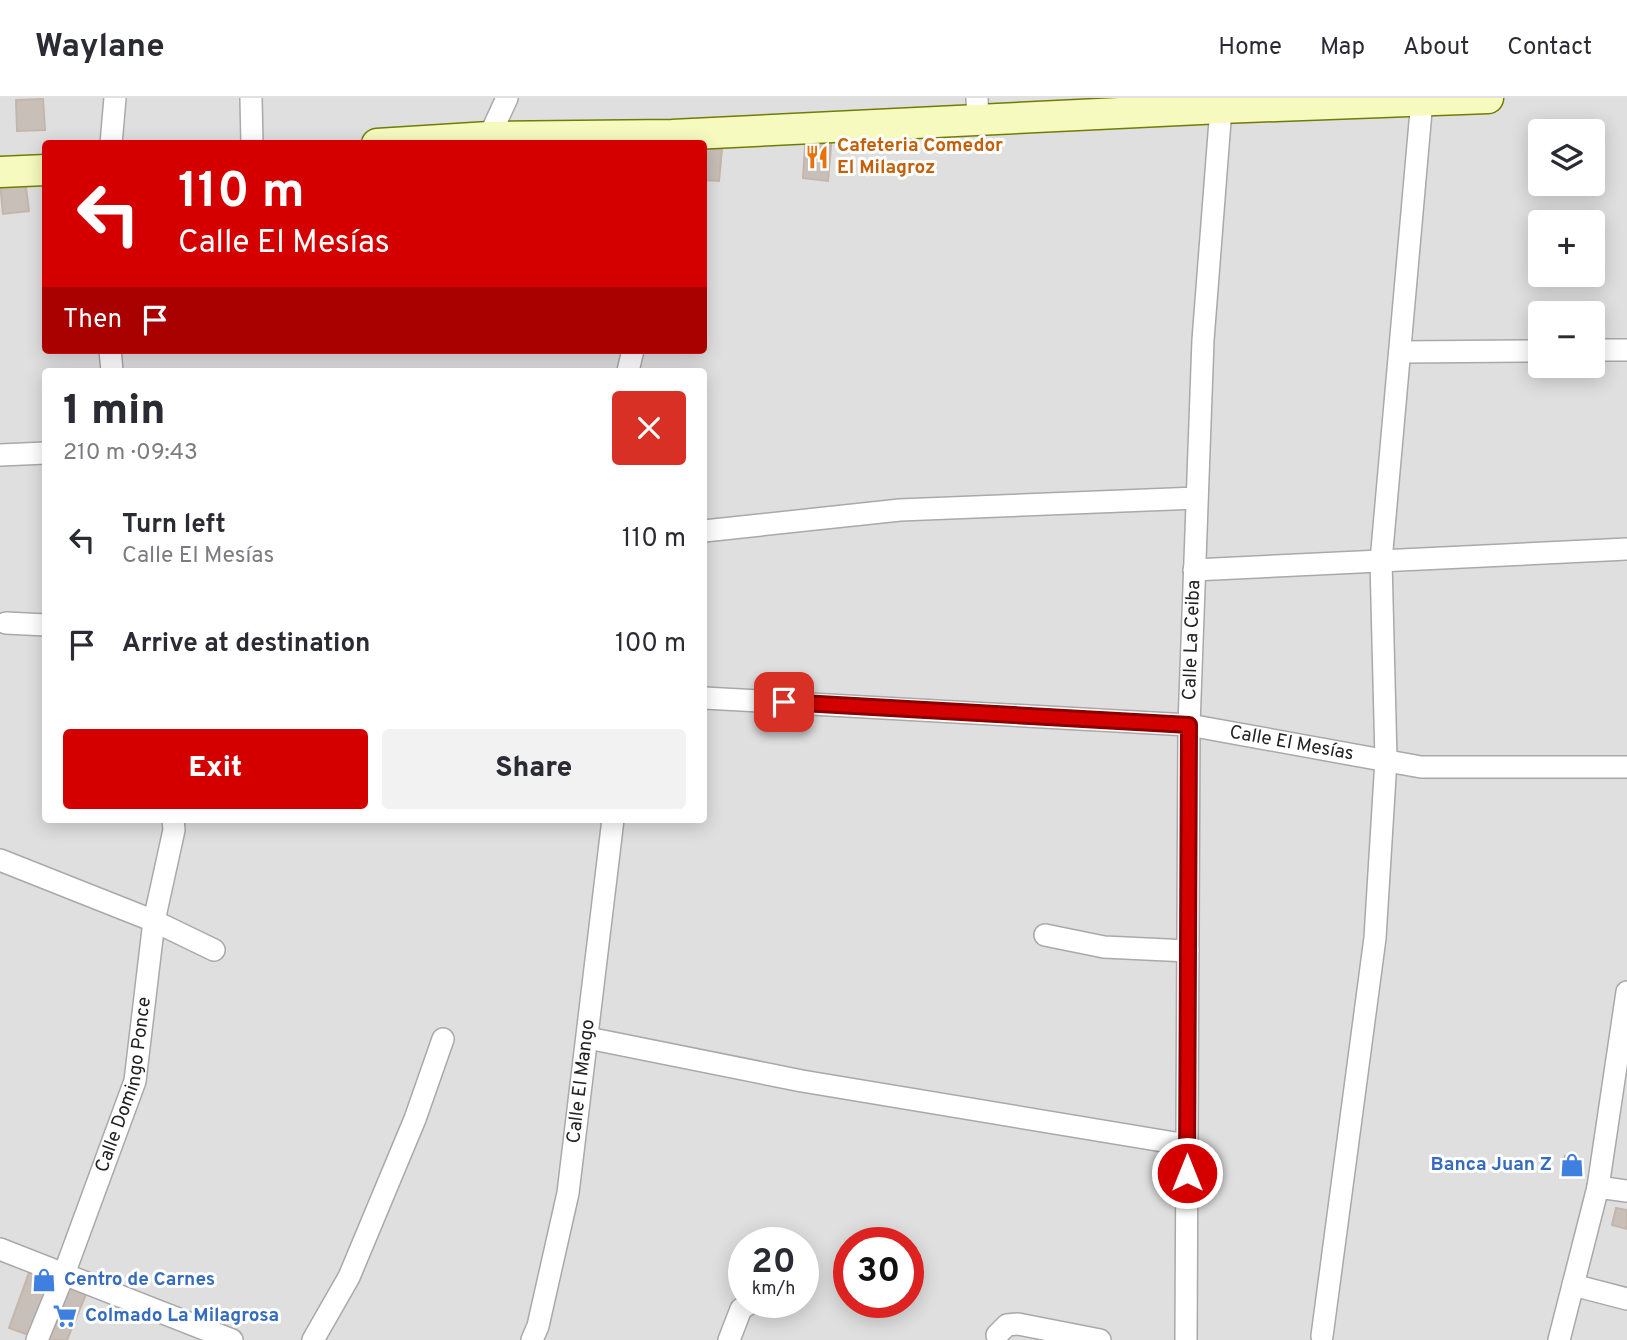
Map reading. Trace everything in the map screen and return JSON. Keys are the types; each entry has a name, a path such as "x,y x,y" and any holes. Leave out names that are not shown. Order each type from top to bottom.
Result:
{"street":[{"path":"111,140 115,98"},
{"path":"251,98 252,140"},
{"path":"489,137 507,98"},
{"path":"441,140 489,137 672,139 977,109 1221,108 1488,98"},
{"path":"1322,1336 1375,938 1386,760 1381,561 1422,100"},
{"name":"Calle La Ceiba","path":"1186,1340 1189,725 1203,340 1221,108"},
{"path":"0,172 42,170"},
{"path":"1605,350 1627,350"},
{"path":"1400,352 1528,351"},
{"path":"0,455 42,453"},
{"path":"707,531 900,510 1197,498"},
{"path":"1194,570 1627,549"},
{"path":"6,623 42,625"},
{"name":"Calle El Mesías","path":"707,698 1189,725 1421,767 1627,767"},
{"name":"Calle Domingo Ponce","path":"37,1340 135,1081 154,921 173,823"},
{"name":"Calle El Mango","path":"532,1340 538,1326 568,1193 613,823"},
{"path":"0,860 154,921 214,950"},
{"path":"1045,935 1104,947 1188,951"},
{"path":"1559,1340 1598,1187 1627,992"},
{"path":"588,1038 802,1081 1187,1145"},
{"path":"313,1340 349,1278 415,1119 443,1039"},
{"path":"1598,1187 1627,1191"},
{"path":"0,1249 232,1340"},
{"path":"1573,1285 1627,1299"},
{"path":"729,1340 738,1318"},
{"path":"997,1335 1007,1325 1018,1324 1100,1340"}],"shaded area":[{"path":"0,98 1627,98 1627,1340 0,1340"}],"building":[{"path":"43,99 45,130 17,131 16,100"},
{"name":"Cafeteria Comedor El Milagroz","path":"806,132 832,135 828,181 803,178"},
{"path":"707,147 722,149 719,181 707,180"},
{"path":"25,180 29,211 3,214 0,183"},
{"name":"Banca Juan Z","path":"1565,1156 1582,1160 1579,1174 1563,1171"},
{"path":"1616,1208 1627,1210 1627,1229 1612,1225"},
{"path":"30,1270 52,1278 31,1336 9,1328"},
{"name":"Colmado La Milagrosa","path":"66,1283 87,1292 67,1340 43,1340"}],"place":[{"name":"Cafeteria Comedor El Milagroz","path":"817,157"},
{"name":"Banca Juan Z","path":"1572,1165"},
{"name":"Centro de Carnes","path":"44,1280"},
{"name":"Colmado La Milagrosa","path":"65,1316"}],"route":[{"path":"784,702 1189,725 1187,1173"}]}
